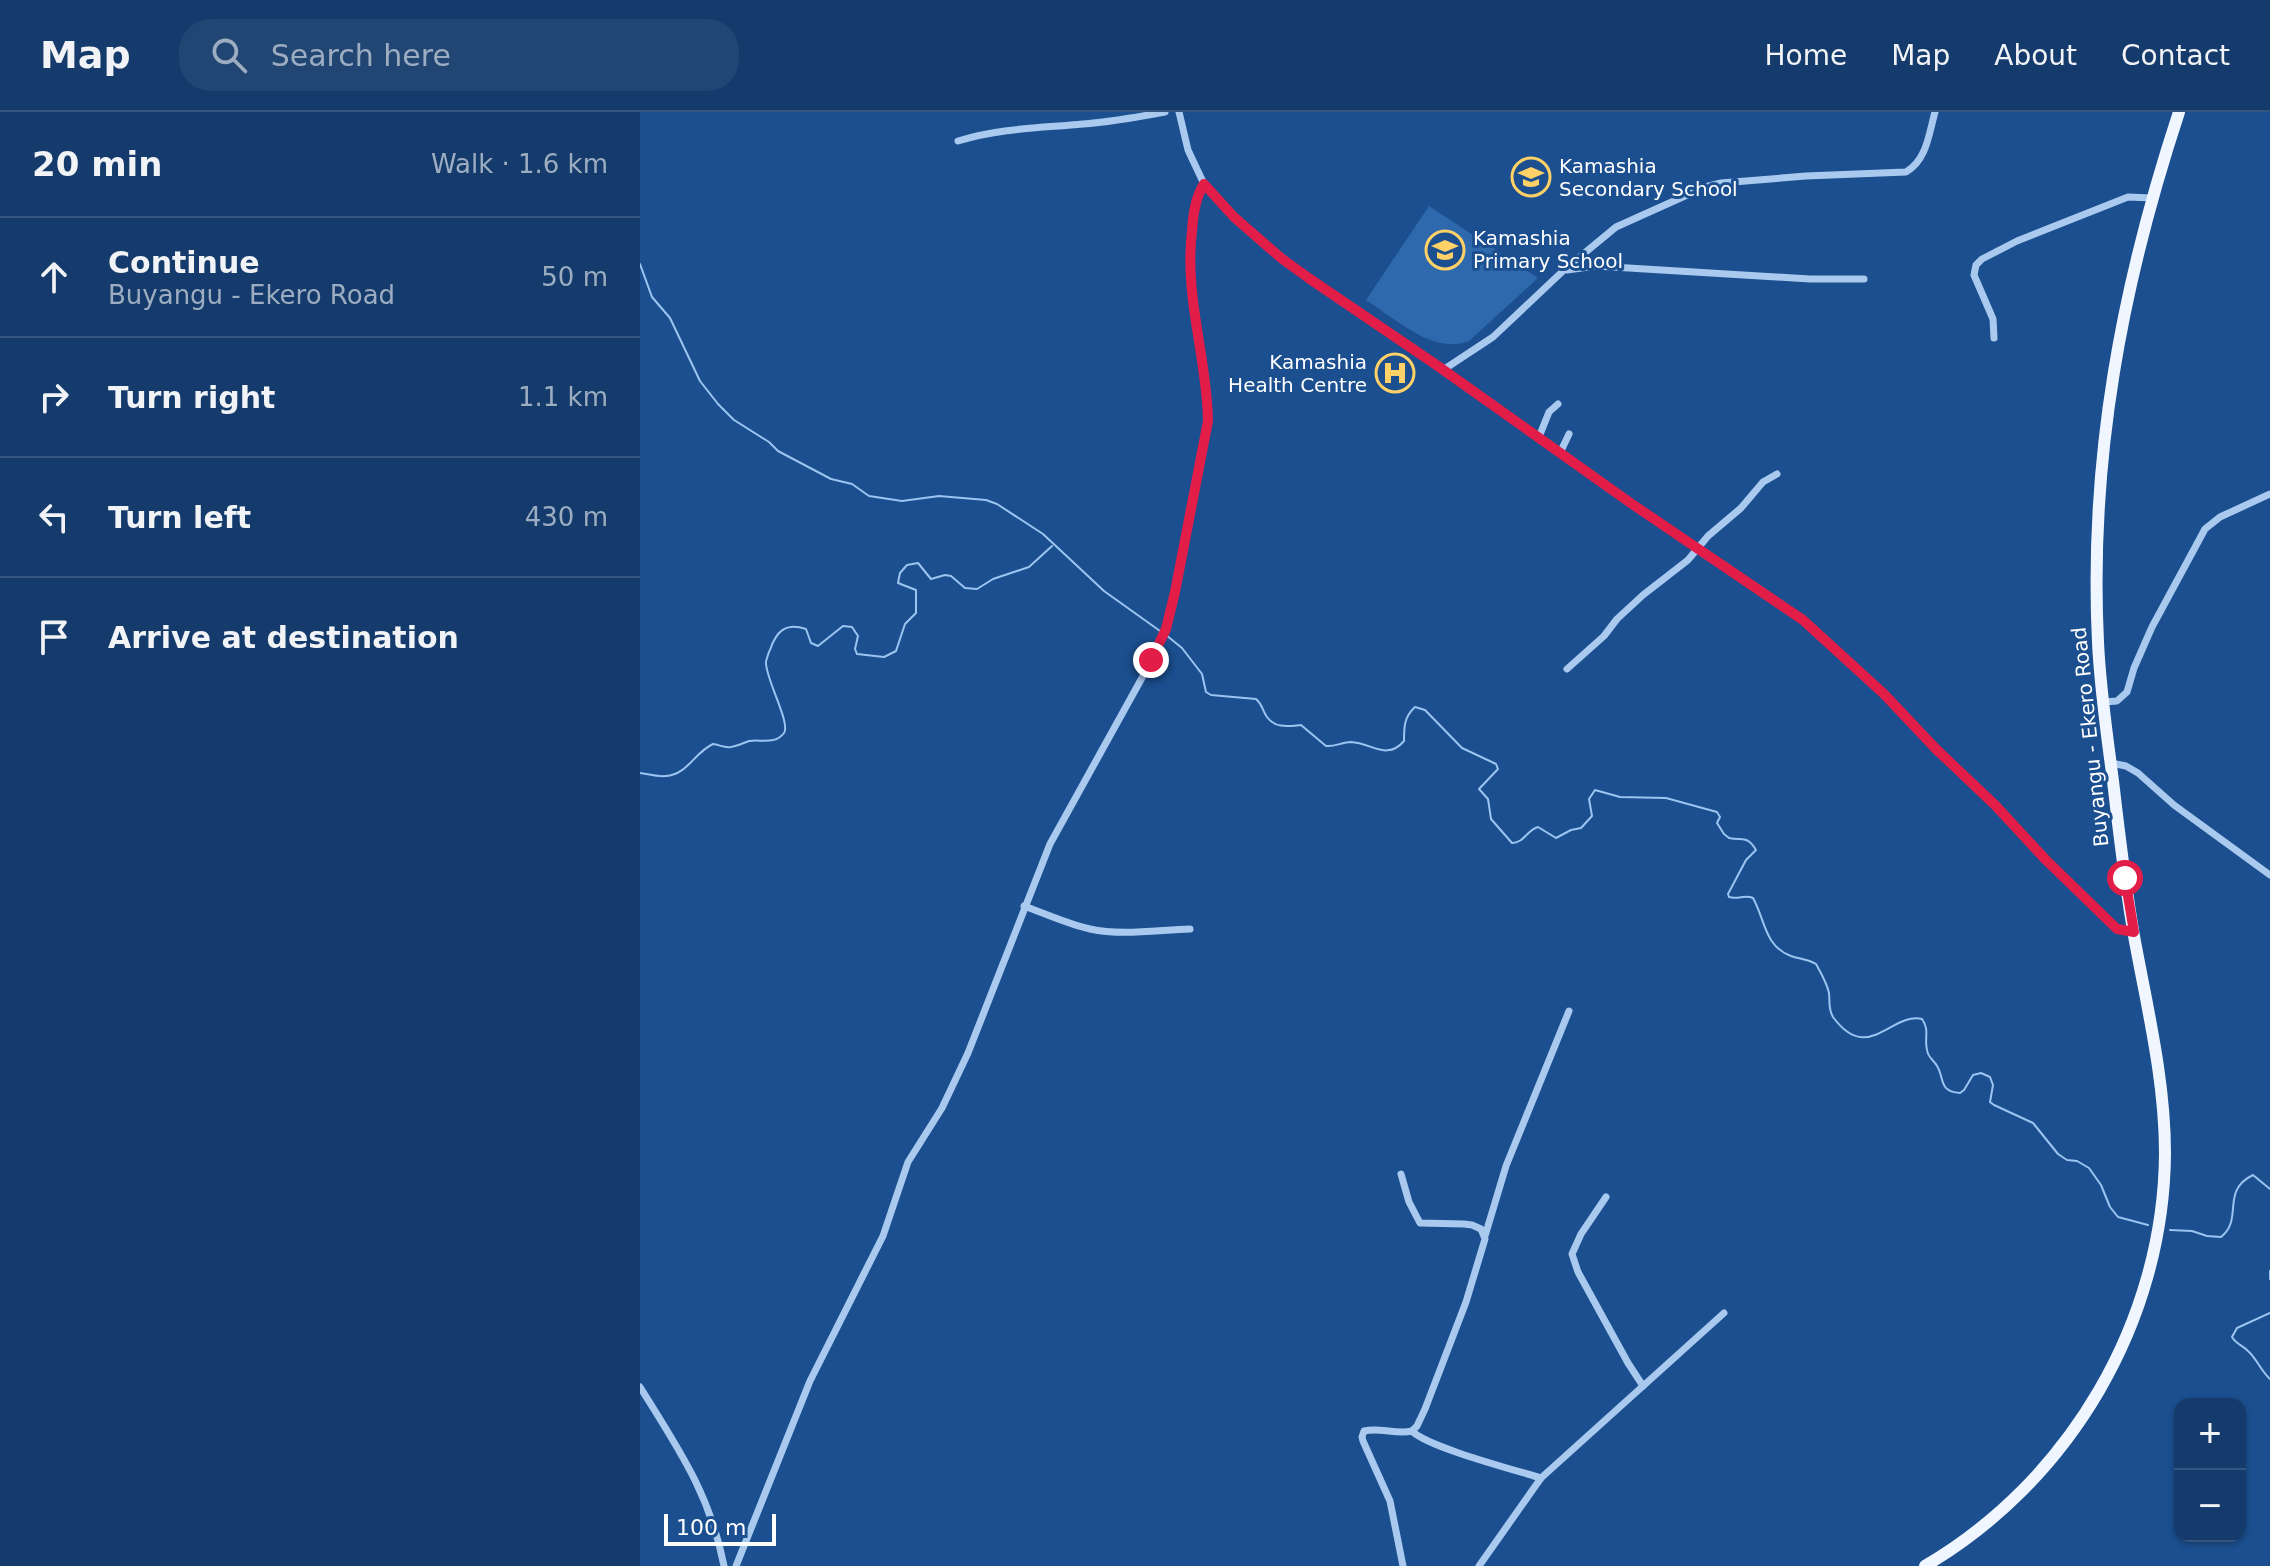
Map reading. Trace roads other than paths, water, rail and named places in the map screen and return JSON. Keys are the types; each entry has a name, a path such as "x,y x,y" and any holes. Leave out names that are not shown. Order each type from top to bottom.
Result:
{"main road":[{"name":"Buyangu - Ekero Road","path":"1925,1566 1994,1516 2059,1450 2078,1424 2105,1381 2123,1344 2142,1297 2159,1229 2165,1151 2155,1049 2134,932 2104,702 2098,640 2098,533 2100,479 2124,311 2152,198 2179,112"}],"street":[{"path":"958,141 1012,129 1103,122 1165,112"},
{"path":"1179,112 1188,150 1204,184 1234,217 1281,258 1803,620 1884,694 2117,929 2134,932"},
{"path":"1443,370 1493,337 1564,270 1616,227 1711,184 1906,172 1914,168 1924,152 1935,112"},
{"path":"736,1566 810,1381 883,1236 908,1162 942,1108 962,1065 1050,844 1166,629 1208,421 1193,310 1190,255 1193,220 1199,192 1204,184"},
{"path":"1994,338 1993,319 1974,275 1976,265 1982,259 2017,241 2128,197 2152,198"},
{"path":"1564,270 1596,266 1810,279 1864,279"},
{"path":"1539,437 1549,412 1558,404"},
{"path":"1560,453 1569,434"},
{"path":"1567,669 1643,595 1674,572 1708,536 1735,515 1763,482 1777,474"},
{"path":"2104,702 2117,701 2127,692 2152,627 2205,529 2220,517 2270,494"},
{"path":"2111,763 2138,773 2174,805 2270,875"},
{"path":"1024,906 1091,929 1190,929"},
{"path":"1403,1566 1390,1501 1362,1437 1364,1431 1370,1429 1404,1433 1417,1426 1466,1302 1506,1166 1569,1011"},
{"path":"1401,1174 1409,1202 1420,1223 1472,1225 1481,1229 1485,1236"},
{"path":"1606,1197 1581,1234 1572,1254 1578,1272 1643,1386"},
{"path":"1479,1566 1541,1478 1724,1313"},
{"path":"640,1387 702,1491 724,1566"},
{"path":"1412,1431 1439,1446 1541,1478"}],"waterway":[{"path":"640,264 652,297 670,318 700,381 734,420 778,451 831,479 852,484 869,496 902,501 939,496 986,500 997,504 1043,534 1104,591 1160,631"},
{"path":"640,773 673,775 713,744 731,747 749,741 772,740 784,733 784,720 766,662 775,638 782,630 792,627 806,629 811,643 818,646 843,626 852,627 858,636 857,654 884,657 896,651 905,624 916,613 916,590 898,583 900,573 907,565 918,563 931,579 951,576 965,588 977,589 993,579 1029,567 1052,546"},
{"path":"1166,635 1182,648 1202,674 1206,692 1256,699 1274,723 1301,725 1326,746 1351,742 1392,750 1404,741 1405,722 1411,711 1415,707 1425,710 1462,748 1496,764 1498,769 1479,789 1488,799 1491,819 1512,843 1520,841 1538,827 1556,838 1581,828 1592,816 1589,799 1595,790 1620,797 1666,798 1717,812 1720,817 1717,823 1724,834 1729,838 1747,840 1756,850 1746,860 1729,897 1753,898 1775,946 1791,956 1816,964 1828,989 1831,1014 1846,1031 1857,1037 1868,1037 1900,1022 1922,1019 1926,1027 1928,1053 1948,1090 1960,1093 1973,1075 1981,1073 1990,1077 1993,1085 1990,1102 2033,1123 2058,1154 2089,1168 2118,1217 2148,1225"},
{"path":"2170,1230 2221,1237 2228,1230 2234,1197 2243,1182 2253,1175 2270,1189"},
{"path":"2270,1271 2270,1279"},
{"path":"2270,1313 2237,1328 2232,1337 2251,1354 2270,1379"}],"place":[{"name":"Kamashia Secondary School","path":"1531,177"},
{"name":"Kamashia Primary School","path":"1445,250"},
{"name":"Kamashia Health Centre","path":"1395,373"}]}
